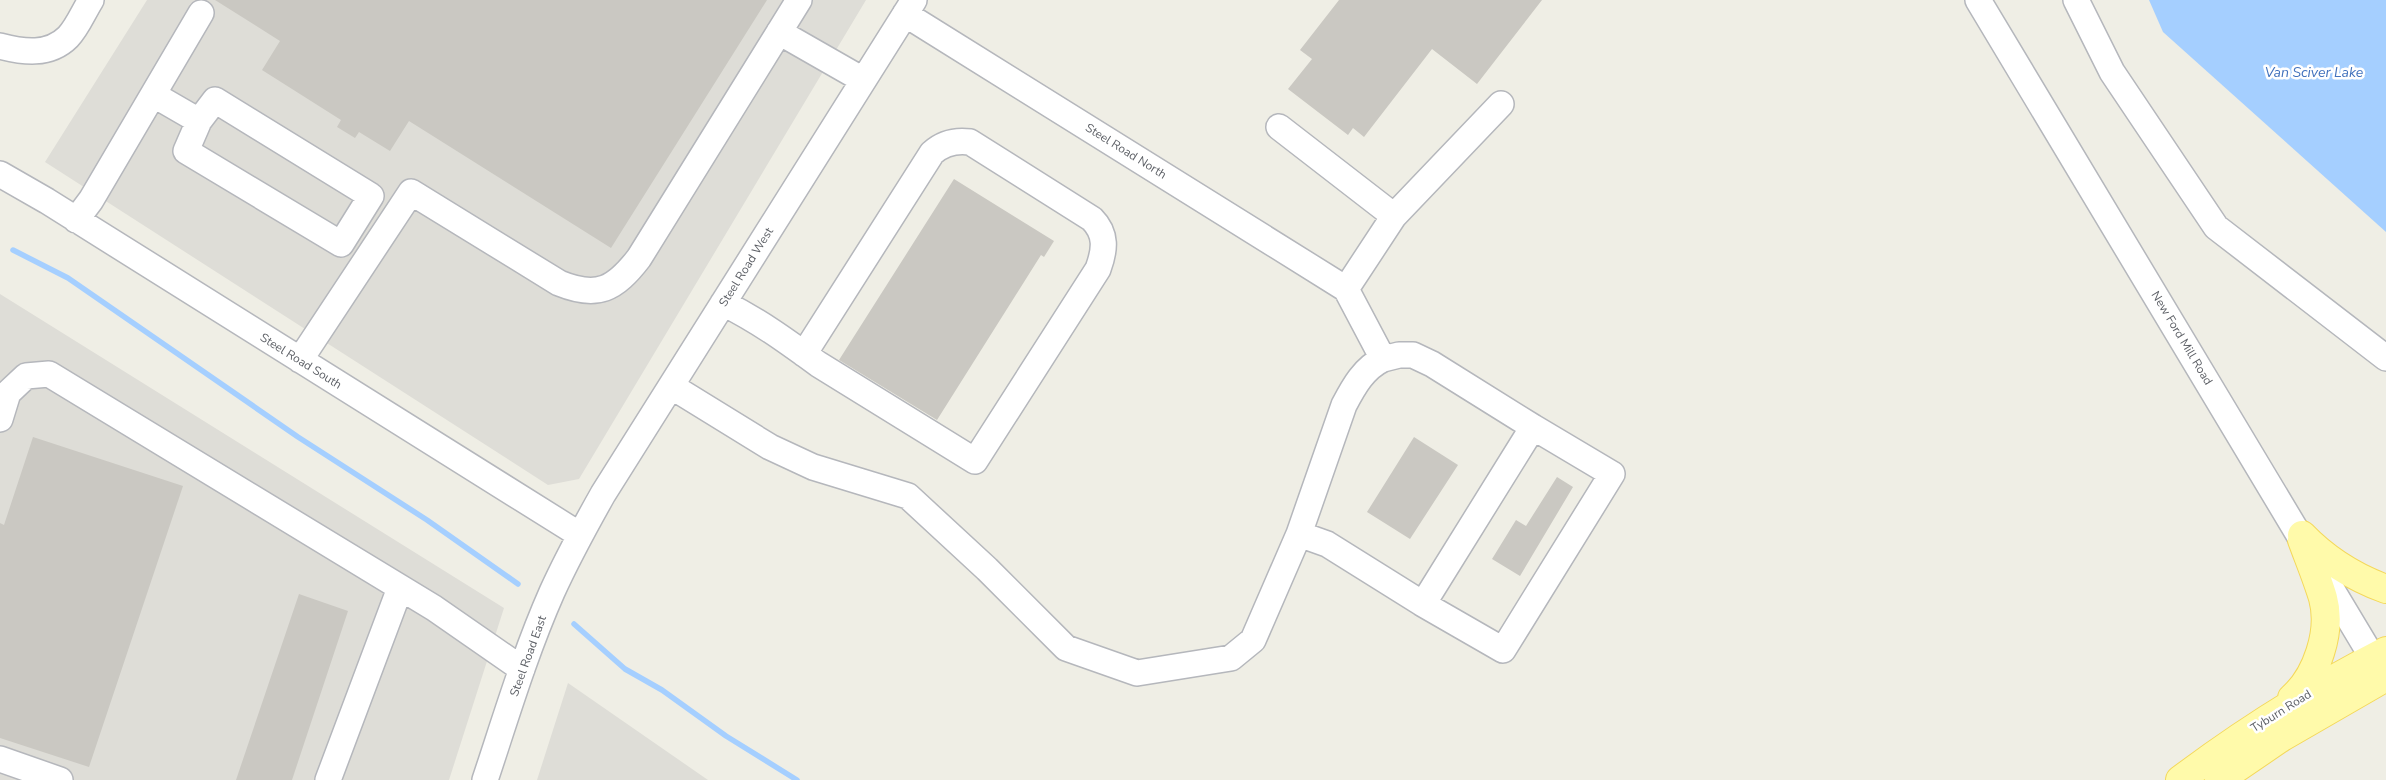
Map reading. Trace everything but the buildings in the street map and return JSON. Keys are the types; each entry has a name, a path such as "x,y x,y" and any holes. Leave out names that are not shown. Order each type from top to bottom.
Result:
{"main road":[{"path":"2300,535 2320,554 2338,566 2386,588"},
{"path":"2271,716 2310,679 2322,641 2324,624 2323,600 2300,535"},
{"name":"Tyburn Road","path":"2180,780 2271,716 2383,668"},
{"name":"Tyburn Road","path":"2220,780 2383,668"}],"street":[{"path":"0,46 23,52 47,50 67,37 91,0"},
{"path":"300,360 411,192 559,283 573,289 585,291 613,286 627,274 639,258 799,0"},
{"name":"New Ford Mill Road","path":"1978,0 2300,535 2383,668"},
{"path":"2076,0 2112,72 2216,227 2386,358"},
{"name":"Steel Road West","path":"580,535 671,386 910,7"},
{"name":"Steel Road North","path":"910,7 1346,290"},
{"path":"76,220 91,200 201,13"},
{"path":"779,32 863,80"},
{"path":"154,95 199,121"},
{"path":"215,100 371,196 341,244 186,151 199,121 215,100"},
{"path":"1383,359 1346,290 1394,216 1501,104"},
{"path":"1279,127 1394,216"},
{"path":"723,303 757,319 804,354 975,461 1098,269 1104,244 1103,233 1092,219 970,142 961,141 947,144 932,153 804,354"},
{"name":"Steel Road South","path":"0,174 580,535"},
{"path":"671,386 770,446 813,467 908,496 987,569 1066,648 1137,673 1231,658 1253,640 1299,534 1344,405 1353,387 1370,365 1383,359 1398,355 1413,355 1432,364 1612,474 1503,650 1423,604 1327,544 1299,534"},
{"path":"0,419 8,393 26,376 49,374 400,588 522,669"},
{"path":"1423,604 1533,427"},
{"name":"Steel Road East","path":"485,780 522,669 551,593 580,535"},
{"path":"328,780 400,588"},
{"path":"0,759 60,780"}],"shaded area":[{"path":"147,0 866,0 579,479 548,485 45,162"},
{"path":"0,294 504,608 449,780 0,780"},
{"path":"568,683 708,780 537,780"}],"water":[{"name":"Van Sciver Lake","path":"2149,0 2386,0 2386,232 2163,32"}],"waterway":[{"path":"13,250 68,278 298,437 427,520 518,584"},
{"path":"574,624 625,669 662,690 726,736 797,780"}]}
